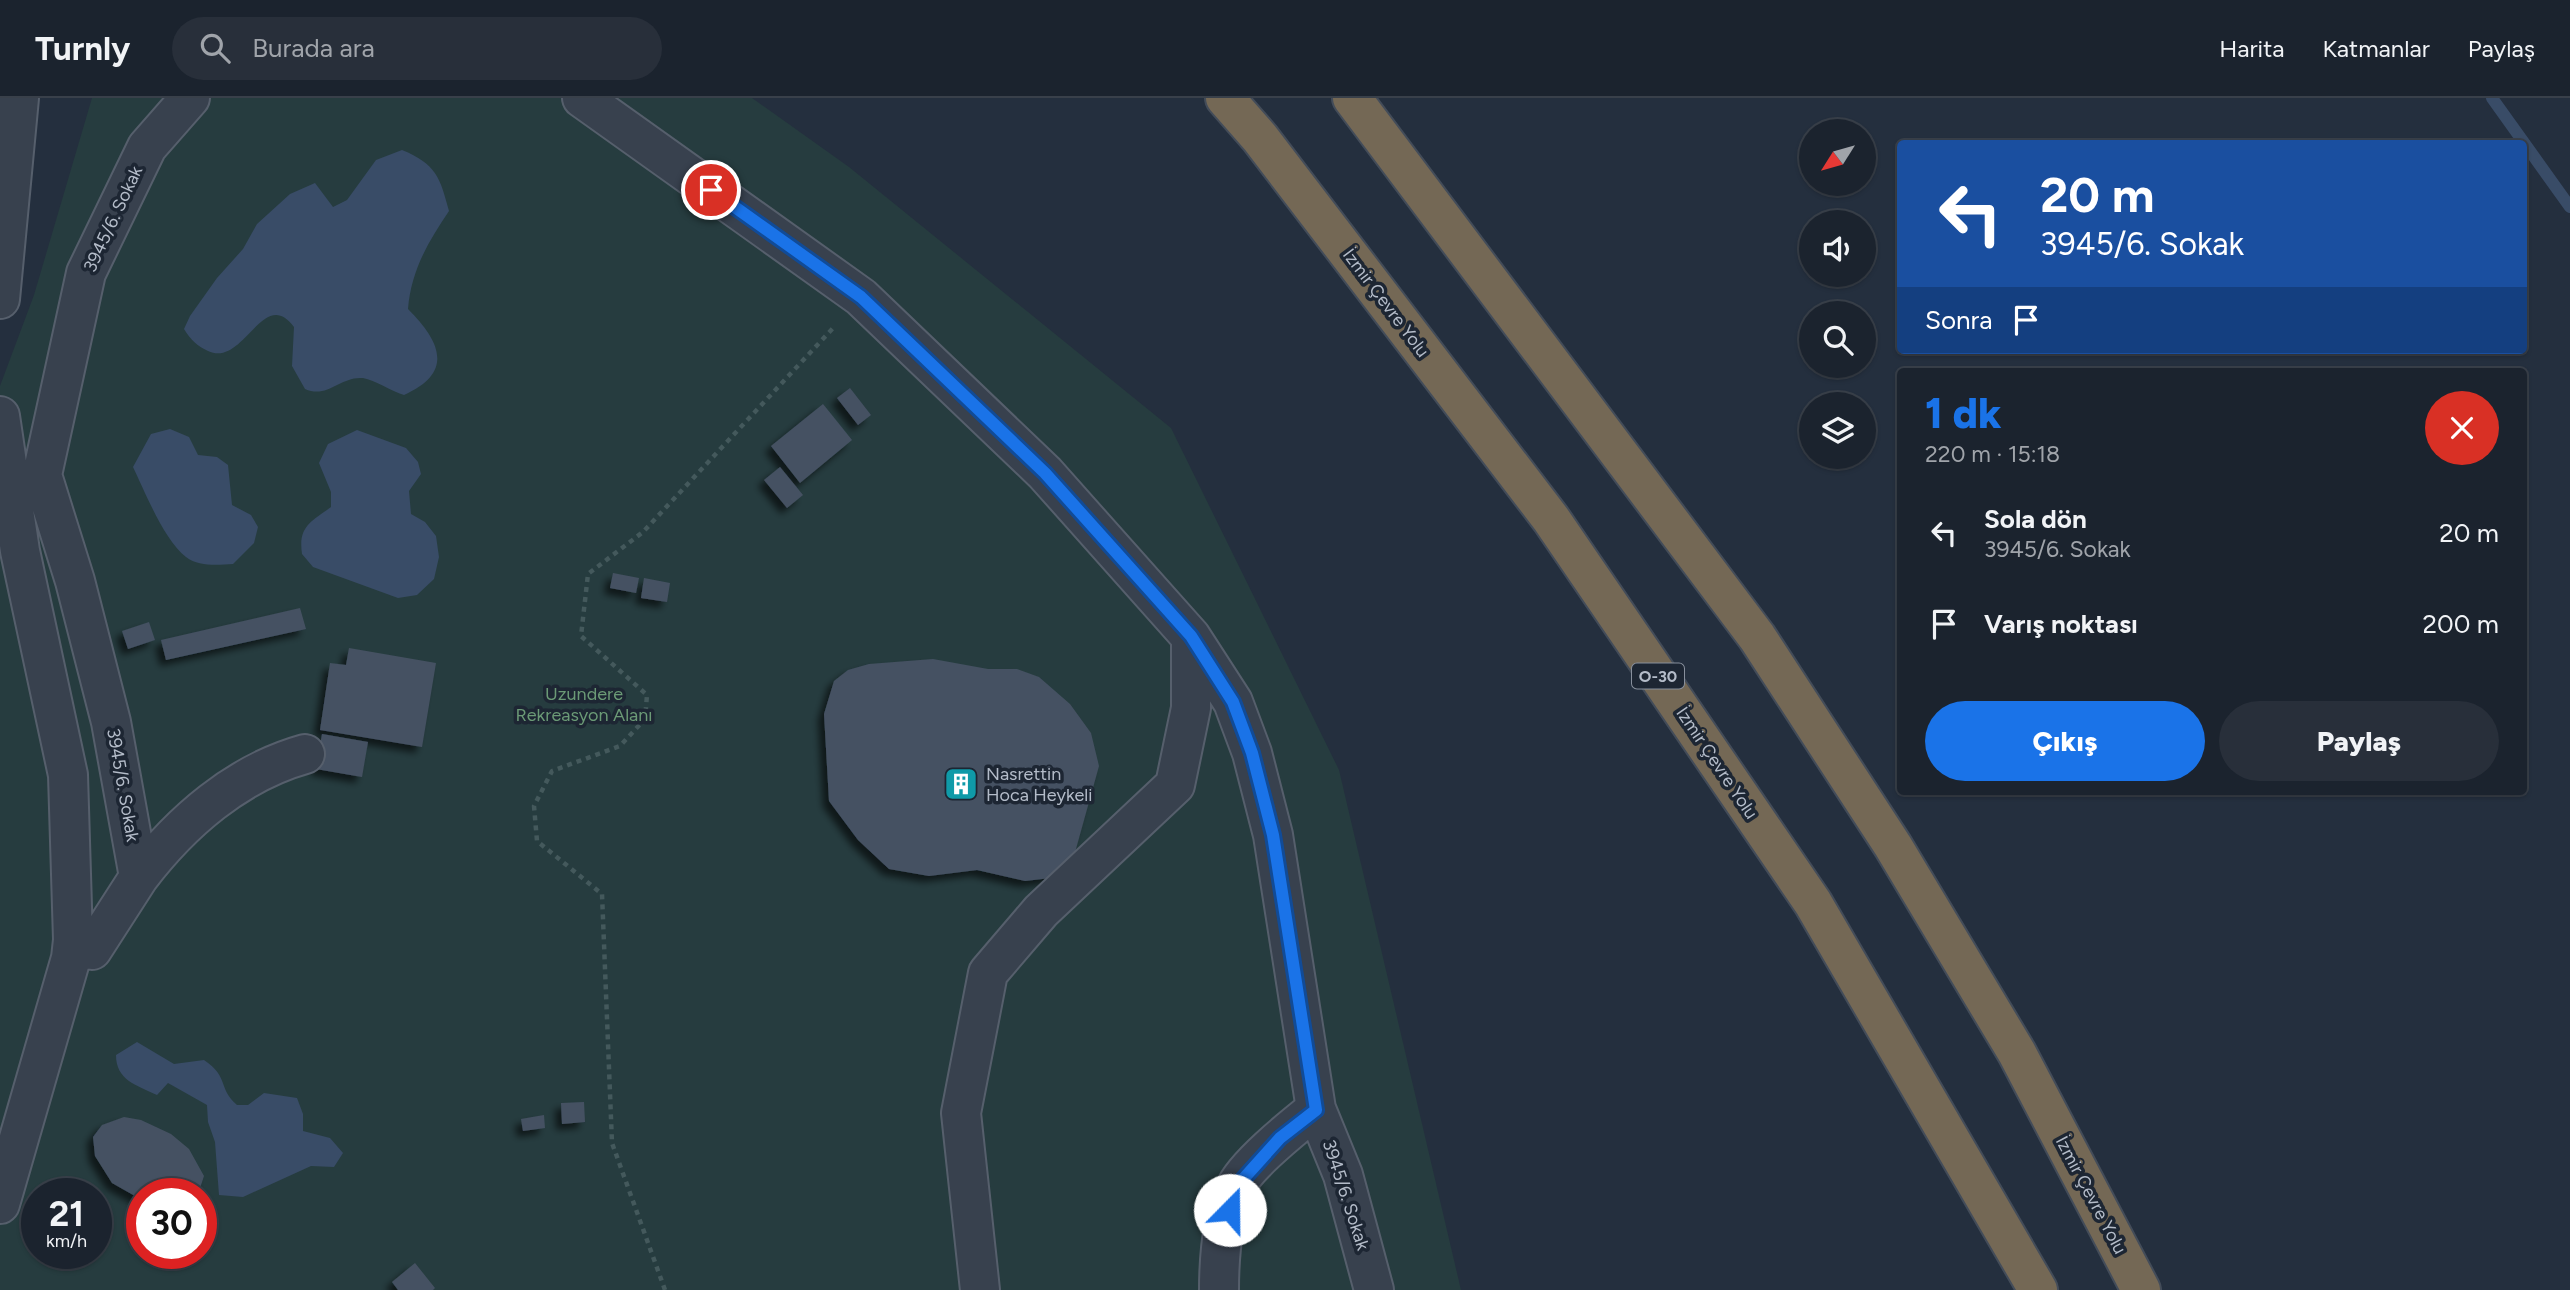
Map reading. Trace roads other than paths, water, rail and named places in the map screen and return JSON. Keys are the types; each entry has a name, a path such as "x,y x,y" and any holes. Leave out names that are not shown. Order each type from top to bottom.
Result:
{"highway":[{"name":"İzmir Çevre Yolu","path":"1225,98 1268,149 1550,519 1806,892 2038,1290"},
{"name":"İzmir Çevre Yolu","path":"1352,98 1757,638 1893,846 2017,1053 2141,1290"}],"street":[{"path":"0,299 19,98"},
{"name":"3945/6. Sokak","path":"139,877 111,722 75,582 42,475 86,273 147,147 190,98"},
{"name":"3945/6. Sokak","path":"582,98 861,297 1045,473 1191,636 1233,702 1255,764 1273,835 1316,1110 1343,1175 1374,1290"},
{"path":"0,416 20,551 68,775 73,940 71,958 0,1204"},
{"path":"980,1290 961,1113 989,973 1041,911 1175,785 1191,708 1191,636"},
{"path":"73,940 92,950 139,877 175,834 229,791 284,760 305,754"},
{"path":"1219,1290 1219,1256 1236,1187 1280,1138 1316,1110"}],"water":[{"path":"402,150 422,161 435,173 449,211 422,257 410,295 408,309 428,332 437,355 431,376 420,386 404,395 373,381 355,378 321,391 305,389 292,366 294,327 283,317 273,315 232,349 221,353 208,351 192,339 184,329 190,316 217,278 243,249 257,224 290,194 315,183 333,207 347,200 376,160"},
{"path":"170,429 189,437 198,455 217,457 228,465 232,505 251,515 258,527 254,543 233,564 203,564 186,557 163,528 143,489 133,467 151,434"},
{"path":"357,430 406,448 418,462 421,474 409,491 411,514 425,522 436,536 439,557 434,579 417,595 398,598 313,567 302,554 302,537 307,526 331,507 331,492 319,463 328,444"},
{"path":"137,1042 174,1064 204,1060 221,1077 227,1093 237,1105 248,1105 264,1093 297,1098 303,1114 303,1131 330,1138 343,1153 334,1167 311,1166 243,1197 219,1195 215,1142 208,1122 207,1105 168,1083 157,1095 123,1076 116,1055"}],"waterway":[{"path":"2492,98 2522,140"},
{"path":"2527,147 2570,207"}],"place":[{"name":"Nasrettin Hoca Heykeli","path":"961,784"}],"park label":[{"name":"Uzundere Rekreasyon Alanı","path":"584,704"}]}
